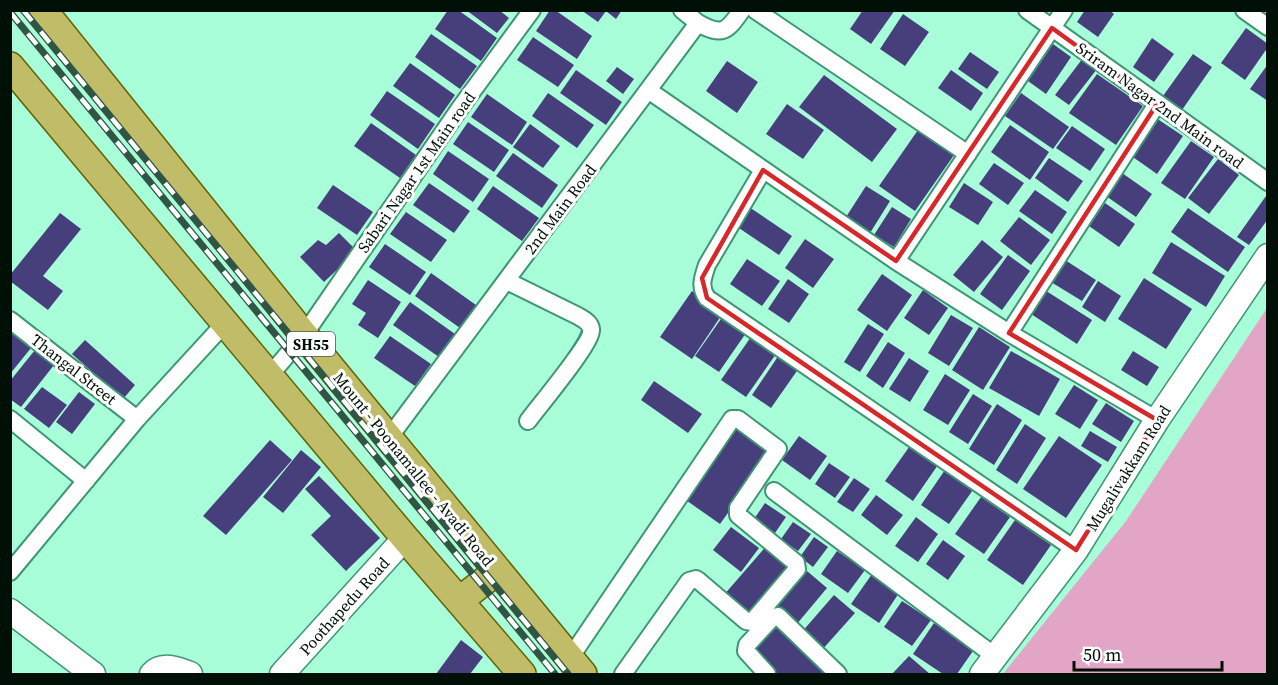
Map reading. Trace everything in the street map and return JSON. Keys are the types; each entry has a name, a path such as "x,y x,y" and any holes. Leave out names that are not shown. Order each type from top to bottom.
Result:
{"main road":[{"name":"Mount - Poonamallee - Avadi Road","path":"43,10 388,439 577,666"},
{"path":"10,66 522,675"},
{"path":"459,601 497,571"}],"street":[{"name":"Sabari Nagar 1st Main road","path":"270,375 304,335 460,108 532,10"},
{"path":"682,10 710,30 724,31 730,27 742,10"},
{"path":"755,10 968,154"},
{"name":"Sriram Nagar 2nd Main road","path":"1027,10 1268,182"},
{"path":"896,261 1064,10"},
{"path":"1244,10 1268,27"},
{"name":"2nd Main Road","path":"388,439 698,23"},
{"path":"648,90 896,261 1009,333 1157,420"},
{"path":"1009,333 1157,104"},
{"path":"763,170 707,265 702,278 702,287 707,298 1076,550"},
{"name":"Mugalivakkam Road","path":"989,666 1076,550 1157,420 1268,256"},
{"path":"507,280 587,321 591,329 590,337 581,351 528,421"},
{"name":"Thangal Street","path":"10,320 136,419"},
{"path":"10,572 136,419 226,322"},
{"path":"10,419 86,481"},
{"path":"577,666 732,419 738,419 778,449 738,508 738,515 796,563 797,569 752,622 746,621 696,579 689,581 623,675"},
{"path":"774,490 989,666"},
{"name":"Poothapedu Road","path":"282,675 405,538"},
{"path":"10,611 93,675"},
{"path":"767,675 746,651 747,645 773,617 778,616 838,675"},
{"path":"152,675 157,669 176,668 190,675"}],"highlighted area":[{"path":"1052,28 1157,104 1009,333 1157,420 1076,550 707,298 702,278 763,170 896,261"}],"shaded area":[{"path":"1267,308 1267,674 1003,674 1126,521"}],"building":[{"path":"448,10 458,10 497,38 481,61 435,29"},
{"path":"466,10 499,10 509,18 497,33"},
{"path":"550,10 555,10 592,36 577,59 536,31"},
{"path":"581,10 622,10 616,19 606,11 598,22"},
{"path":"863,10 895,10 871,44 850,29"},
{"path":"1085,10 1109,10 1114,14 1098,37 1077,22"},
{"path":"903,14 929,32 905,66 880,49"},
{"path":"1246,28 1268,44 1268,47 1245,80 1221,63"},
{"path":"431,34 477,66 460,89 415,57"},
{"path":"533,37 574,65 558,87 517,60"},
{"path":"1152,38 1174,54 1154,82 1133,67"},
{"path":"1053,44 1071,57 1046,94 1028,81"},
{"path":"970,52 999,72 987,89 958,69"},
{"path":"1193,54 1212,67 1182,110 1163,96"},
{"path":"1083,58 1097,69 1069,105 1055,95"},
{"path":"727,61 758,82 737,113 706,91"},
{"path":"410,63 455,95 439,118 393,86"},
{"path":"1268,64 1268,101 1250,89"},
{"path":"617,67 634,79 623,94 606,81"},
{"path":"576,70 622,102 606,125 560,93"},
{"path":"951,70 983,93 971,111 938,88"},
{"path":"1097,74 1143,106 1116,145 1069,113"},
{"path":"824,75 897,129 872,162 799,107"},
{"path":"387,91 435,124 418,149 370,115"},
{"path":"548,93 594,125 577,148 532,116"},
{"path":"1021,93 1069,127 1053,149 1005,116"},
{"path":"487,94 527,122 512,145 471,117"},
{"path":"787,104 824,130 803,159 766,134"},
{"path":"1156,118 1183,136 1157,174 1130,155"},
{"path":"468,122 509,150 494,172 453,144"},
{"path":"371,123 416,155 400,178 354,146"},
{"path":"530,124 560,146 543,168 513,147"},
{"path":"1010,125 1049,152 1030,180 991,152"},
{"path":"1072,126 1105,149 1090,171 1056,148"},
{"path":"918,130 954,155 915,211 879,186"},
{"path":"1191,141 1214,157 1185,199 1161,183"},
{"path":"448,151 489,179 473,202 433,174"},
{"path":"513,153 558,185 542,208 496,176"},
{"path":"1049,158 1083,181 1068,202 1035,178"},
{"path":"1218,159 1239,175 1209,214 1188,198"},
{"path":"994,163 1024,183 1008,205 979,184"},
{"path":"1122,173 1152,194 1136,217 1106,196"},
{"path":"429,183 470,211 454,233 413,205"},
{"path":"964,183 993,202 978,225 949,207"},
{"path":"333,185 373,212 357,235 317,208"},
{"path":"493,186 539,218 522,241 477,209"},
{"path":"866,186 890,201 870,233 846,217"},
{"path":"1035,190 1067,212 1052,234 1019,211"},
{"path":"1266,196 1268,197 1268,219 1249,245 1237,237"},
{"path":"1105,203 1135,224 1119,247 1089,226"},
{"path":"749,207 792,236 779,255 736,226"},
{"path":"892,207 911,219 894,247 874,235"},
{"path":"1188,208 1245,247 1228,272 1171,232"},
{"path":"406,212 447,240 431,262 390,234"},
{"path":"60,213 81,229 43,276 63,291 48,310 10,281 10,275"},
{"path":"1019,217 1050,240 1031,265 1000,241"},
{"path":"339,233 357,251 324,282 300,257 318,240 326,245"},
{"path":"805,239 834,259 813,288 785,268"},
{"path":"982,240 1003,257 974,292 953,275"},
{"path":"1171,242 1225,276 1206,307 1152,273"},
{"path":"385,244 426,272 410,295 369,267"},
{"path":"1008,255 1030,271 1002,310 980,294"},
{"path":"747,259 780,281 762,306 730,284"},
{"path":"1065,260 1096,280 1082,301 1051,282"},
{"path":"431,273 476,305 460,328 415,296"},
{"path":"882,274 912,295 887,331 857,310"},
{"path":"1144,278 1192,309 1166,349 1118,319"},
{"path":"788,279 809,294 789,323 768,309"},
{"path":"368,280 401,302 378,338 358,325 366,313 352,304"},
{"path":"1098,281 1121,296 1105,322 1082,307"},
{"path":"1043,289 1092,320 1077,344 1028,312"},
{"path":"923,290 948,308 929,335 904,318"},
{"path":"692,291 723,313 692,359 660,337"},
{"path":"410,302 455,334 439,357 393,325"},
{"path":"951,315 973,328 949,366 928,353"},
{"path":"723,316 746,333 719,372 695,356"},
{"path":"868,324 884,334 860,372 844,362"},
{"path":"979,327 1010,347 983,390 952,370"},
{"path":"10,332 31,348 10,374"},
{"path":"753,334 778,351 746,397 721,380"},
{"path":"390,336 431,364 415,386 374,358"},
{"path":"85,340 135,385 123,399 72,354"},
{"path":"888,342 905,353 883,388 866,376"},
{"path":"35,350 54,365 21,407 10,399 10,381"},
{"path":"1011,351 1060,379 1039,416 989,388"},
{"path":"1133,351 1159,367 1147,386 1121,370"},
{"path":"779,355 799,368 771,408 752,395"},
{"path":"909,358 929,371 910,402 889,389"},
{"path":"945,374 970,390 948,425 923,410"},
{"path":"654,381 702,414 688,433 641,400"},
{"path":"1074,385 1098,400 1080,429 1055,414"},
{"path":"42,387 67,405 49,428 24,409"},
{"path":"79,392 95,404 72,434 56,422"},
{"path":"973,394 992,406 968,444 949,432"},
{"path":"1106,403 1134,421 1121,442 1092,424"},
{"path":"997,404 1022,420 994,465 969,449"},
{"path":"736,424 773,450 720,524 683,498"},
{"path":"1025,424 1046,438 1017,484 996,470"},
{"path":"1090,431 1117,447 1108,462 1081,446"},
{"path":"799,436 827,456 810,480 782,460"},
{"path":"1059,436 1102,465 1066,518 1023,489"},
{"path":"270,440 292,460 226,535 203,516"},
{"path":"912,443 940,462 913,501 885,481"},
{"path":"301,450 321,467 283,513 263,497"},
{"path":"829,463 850,477 835,498 815,484"},
{"path":"947,467 975,487 949,524 921,505"},
{"path":"319,476 380,538 346,571 311,535 331,516 305,489"},
{"path":"854,478 870,489 853,512 837,502"},
{"path":"876,495 903,515 887,535 861,515"},
{"path":"981,497 1010,517 984,554 955,534"},
{"path":"765,503 786,517 775,533 754,519"},
{"path":"916,517 938,534 918,562 895,546"},
{"path":"1015,520 1051,545 1023,585 987,560"},
{"path":"793,522 811,534 798,551 781,539"},
{"path":"731,527 759,548 741,572 713,550"},
{"path":"814,537 828,547 813,567 800,557"},
{"path":"943,540 965,556 948,580 926,564"},
{"path":"769,543 792,563 746,616 723,596"},
{"path":"837,551 865,570 848,593 821,574"},
{"path":"807,571 827,588 796,625 776,608"},
{"path":"872,574 899,593 879,623 851,604"},
{"path":"834,595 855,613 821,651 801,633"},
{"path":"902,601 931,620 912,646 884,627"},
{"path":"780,621 831,674 773,674 749,649"},
{"path":"934,623 973,651 957,674 943,674 913,654"},
{"path":"461,640 483,657 470,674 436,674"},
{"path":"909,656 930,674 892,674"}],"railway":[{"path":"23,10 568,674"},
{"path":"10,12 555,674"}]}
